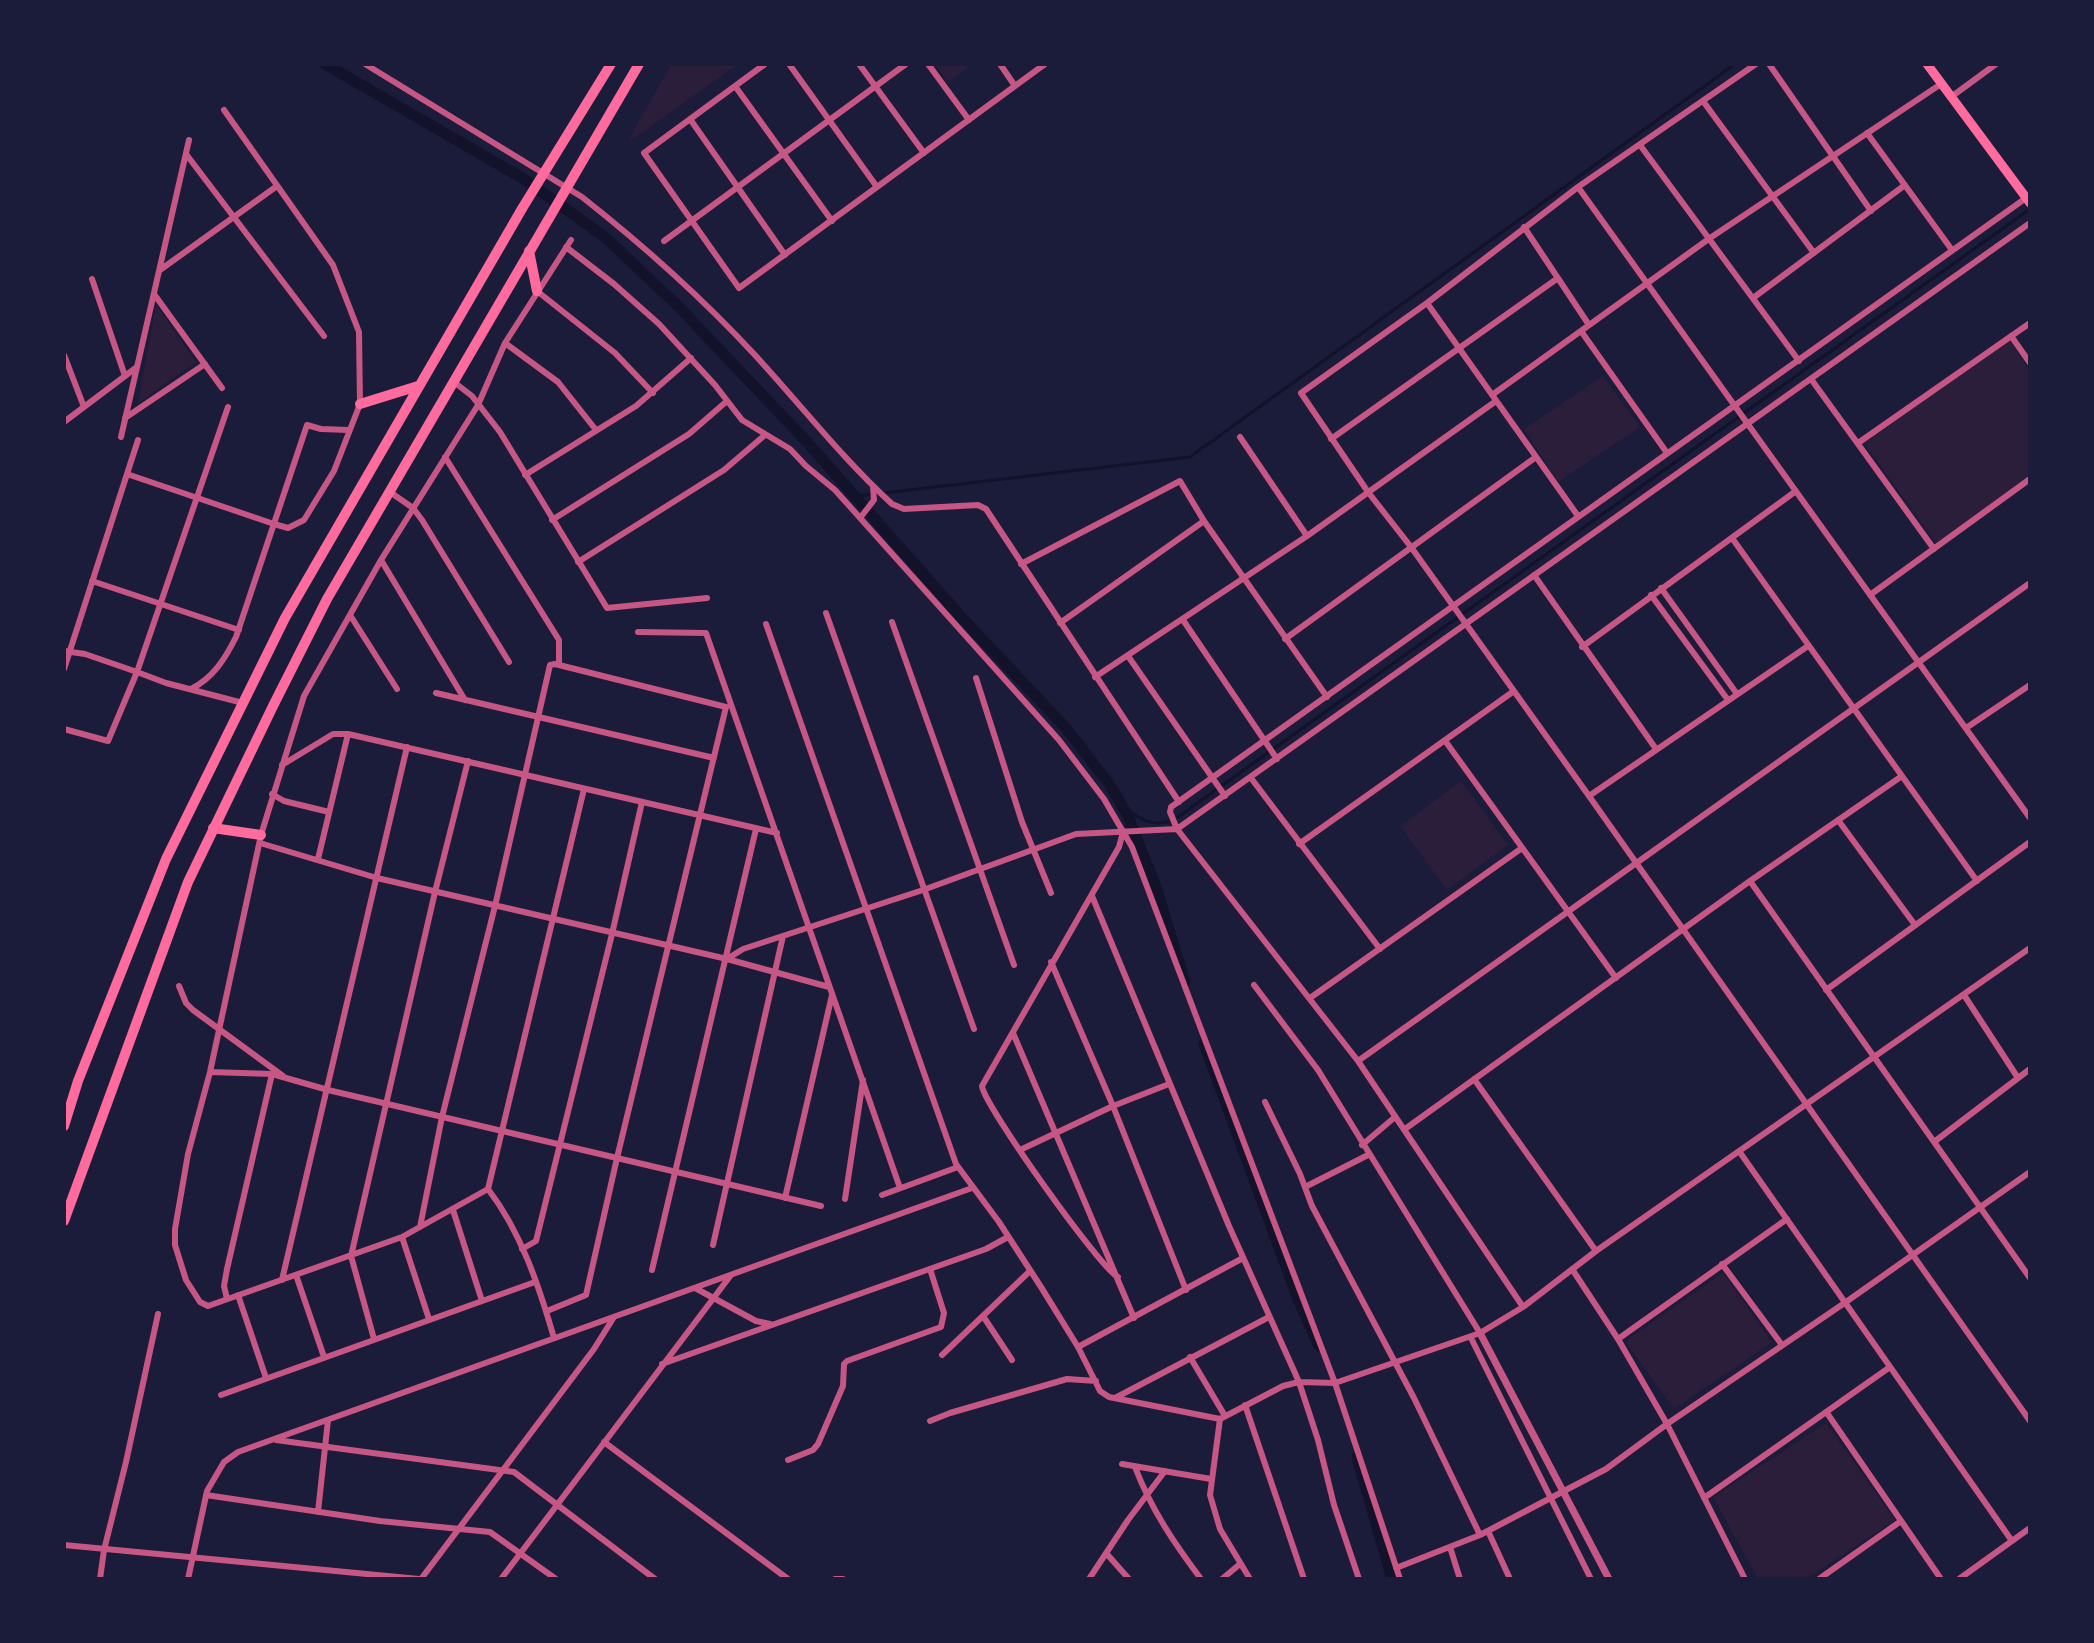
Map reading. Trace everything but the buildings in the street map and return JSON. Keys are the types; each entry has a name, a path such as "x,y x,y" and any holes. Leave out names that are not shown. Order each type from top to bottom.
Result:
{"highway":[{"path":"64,1126 78,1081 166,859 285,618 523,207 611,64"},
{"path":"64,1221 188,882 213,828 327,599 639,64"},
{"path":"529,251 537,291"},
{"path":"360,404 418,386"},
{"path":"213,828 260,839"}],"main road":[{"path":"1927,64 2028,200"}],"street":[{"path":"365,64 582,197 613,222 752,351 873,486 899,508 978,505 986,509 1179,802"},
{"path":"765,64 644,153 739,288 1045,64"},
{"path":"789,64 877,187"},
{"path":"859,64 924,153"},
{"path":"664,241 906,64"},
{"path":"928,64 969,120"},
{"path":"1000,64 1015,86"},
{"path":"1756,64 1578,187 1427,303 1301,393 1368,492 1411,547 1589,796 2030,1421"},
{"path":"1769,64 1871,211"},
{"path":"1951,97 1996,64"},
{"path":"1095,677 1307,536 1646,282 1941,84"},
{"path":"735,86 832,221"},
{"path":"1703,101 1814,253"},
{"path":"127,474 288,528 300,524 308,516 334,471 360,404 359,332 333,265 224,110"},
{"path":"690,119 785,255"},
{"path":"1867,133 1952,250"},
{"path":"121,437 189,140"},
{"path":"1640,145 1799,361"},
{"path":"186,154 324,336"},
{"path":"1753,298 1905,185"},
{"path":"159,271 277,186"},
{"path":"1578,187 2030,818"},
{"path":"1523,1307 1358,1061 1177,829 1170,812 1212,778 1578,516 1952,250 2028,200"},
{"path":"727,959 743,949 923,890 1076,834 1177,829 2030,223"},
{"path":"1524,227 1589,325"},
{"path":"571,240 505,343 478,405 381,560 304,696 260,839 210,1072 188,1154 175,1245 186,1280 200,1302 208,1306 402,1237 488,1189 584,789"},
{"path":"566,247 614,284 691,358 742,420 790,449 829,484 1059,740 1104,799 1137,861 1335,1383 1400,1579"},
{"path":"1331,439 1558,278"},
{"path":"92,279 125,376"},
{"path":"537,291 615,353 653,393"},
{"path":"154,294 222,388"},
{"path":"1427,303 1578,516"},
{"path":"1858,443 2030,323"},
{"path":"1581,331 1667,453"},
{"path":"2011,336 2030,363"},
{"path":"505,343 558,382 596,430"},
{"path":"64,355 84,407"},
{"path":"525,475 653,393 691,358"},
{"path":"125,418 205,364"},
{"path":"64,422 137,367"},
{"path":"1811,379 1934,549"},
{"path":"454,382 472,396 500,432 607,608 707,598"},
{"path":"552,520 689,434 727,401"},
{"path":"64,729 108,741 133,687 228,407"},
{"path":"191,689 205,681 218,667 239,630 307,425 348,430"},
{"path":"578,562 724,470 765,435"},
{"path":"1240,437 1307,536"},
{"path":"64,669 66,651 138,440"},
{"path":"445,457 559,640 559,665"},
{"path":"1285,639 1536,457"},
{"path":"1870,595 2030,479"},
{"path":"1021,564 1180,481 1204,521 1327,697"},
{"path":"860,518 874,500 873,486"},
{"path":"1582,647 1796,491"},
{"path":"390,492 413,508 429,530 509,662"},
{"path":"1060,623 1204,521"},
{"path":"1732,538 1977,881"},
{"path":"381,560 465,700"},
{"path":"1534,575 1656,749"},
{"path":"92,581 239,630"},
{"path":"1358,1061 2030,583"},
{"path":"1661,588 1737,694"},
{"path":"1651,595 1728,700"},
{"path":"826,613 974,1029"},
{"path":"350,615 397,689"},
{"path":"1183,620 1277,759"},
{"path":"892,622 1014,965"},
{"path":"766,624 958,1167 1030,1271 1104,1395 1115,1398 1222,1418 1269,1391 1299,1382 1335,1383 1471,1338 1523,1307 1596,1251 1805,1103 2029,951"},
{"path":"638,632 706,633 728,704 777,833 900,1188"},
{"path":"1589,796 1808,646"},
{"path":"66,651 243,703"},
{"path":"1128,656 1225,796"},
{"path":"420,1227 442,1117 495,906 548,669 555,664 728,704"},
{"path":"976,678 1022,822 1051,893"},
{"path":"1966,728 2030,685"},
{"path":"1299,844 1514,691"},
{"path":"436,693 714,758"},
{"path":"547,1311 586,1295 728,704"},
{"path":"282,765 333,734 348,734 777,833"},
{"path":"318,859 348,734"},
{"path":"1446,742 1616,978"},
{"path":"282,1280 407,747"},
{"path":"374,1339 351,1256 468,761"},
{"path":"1405,1129 1750,881 1902,776"},
{"path":"1251,778 1380,949"},
{"path":"272,794 284,801 329,812"},
{"path":"522,1249 536,1241 642,802"},
{"path":"1838,820 1915,925"},
{"path":"652,1270 756,829"},
{"path":"1118,1277 1101,1262 982,1092 985,1079 1119,847 1123,832"},
{"path":"260,839 377,878 727,959 831,991"},
{"path":"1826,990 2030,842"},
{"path":"1310,998 1522,848"},
{"path":"1750,881 1980,1208 2027,1268 2030,1278"},
{"path":"1092,896 1243,1258 1299,1382 1359,1579"},
{"path":"713,1245 783,936"},
{"path":"1051,962 1113,1106 1186,1290"},
{"path":"1254,985 1318,1070 1480,1333 1609,1579"},
{"path":"179,986 186,1003 193,1010 286,1078"},
{"path":"785,1198 831,991"},
{"path":"1964,995 2018,1078"},
{"path":"1013,1033 1134,1318"},
{"path":"1934,1142 2030,1069"},
{"path":"210,1072 272,1074 328,1090 821,1206"},
{"path":"227,1299 224,1286 227,1269 272,1074"},
{"path":"1474,1079 1596,1251"},
{"path":"845,1199 863,1080"},
{"path":"1020,1150 1113,1106 1169,1084"},
{"path":"1265,1102 1312,1206 1510,1579"},
{"path":"1362,1145 1395,1117"},
{"path":"1739,1151 2012,1541"},
{"path":"1305,1187 1368,1155"},
{"path":"882,1195 958,1167"},
{"path":"1396,1568 1484,1533 1606,1469 2030,1172"},
{"path":"188,1579 206,1495 214,1475 224,1462 238,1452 972,1188"},
{"path":"488,1189 512,1223 547,1311 554,1338"},
{"path":"453,1210 482,1301"},
{"path":"1618,1339 1787,1219"},
{"path":"402,1237 429,1319"},
{"path":"662,1364 986,1249 1008,1237"},
{"path":"1078,1347 1243,1258"},
{"path":"1722,1264 1782,1345"},
{"path":"788,1460 813,1450 818,1444 843,1386 844,1364 847,1361 941,1327 944,1313 930,1269"},
{"path":"1572,1269 1618,1339 1667,1424 1745,1579"},
{"path":"942,1355 1030,1271"},
{"path":"296,1275 324,1357"},
{"path":"501,1579 731,1275"},
{"path":"221,1395 535,1282"},
{"path":"695,1288 756,1321 773,1324"},
{"path":"238,1295 266,1378"},
{"path":"100,1579 158,1314"},
{"path":"983,1316 1012,1360"},
{"path":"64,1545 420,1579 594,1349 614,1317"},
{"path":"1115,1398 1269,1317"},
{"path":"1471,1338 1591,1579"},
{"path":"1190,1357 1222,1418 1210,1495 1220,1529 1250,1579"},
{"path":"1704,1498 1890,1367"},
{"path":"930,1421 1067,1379 1096,1381"},
{"path":"1245,1405 1304,1579"},
{"path":"1827,1413 1941,1579"},
{"path":"318,1512 328,1420"},
{"path":"273,1440 514,1472 655,1579"},
{"path":"604,1442 788,1579"},
{"path":"1122,1464 1211,1479"},
{"path":"1135,1467 1146,1498 1160,1522 1201,1579"},
{"path":"1089,1579 1165,1471"},
{"path":"206,1495 490,1532 556,1579"},
{"path":"1819,1579 1901,1521"},
{"path":"1959,1579 2030,1528"},
{"path":"1450,1547 1460,1579"},
{"path":"1106,1553 1129,1579"},
{"path":"1222,1579 1240,1564"},
{"path":"835,1579 843,1579"}],"shaded area":[{"path":"672,64 738,64 629,142 634,129"},
{"path":"935,64 973,64 948,82"},
{"path":"156,305 196,362 138,403"},
{"path":"2008,339 2030,371 2030,477 1936,543 1864,443"},
{"path":"1603,376 1640,427 1558,482 1524,429"},
{"path":"1461,781 1508,845 1447,890 1400,826"},
{"path":"1723,1273 1772,1342 1674,1409 1627,1344 1628,1339"},
{"path":"1826,1423 1895,1520 1806,1579 1758,1579 1713,1497"}],"waterway":[{"path":"325,64 524,179 606,238 678,306 807,442 963,619 1066,728 1110,785 1128,816 1156,887 1185,982"},
{"path":"884,493 1190,457 1735,64"},
{"path":"1122,806 1149,822 1163,823 1178,817 2030,209"},
{"path":"853,496 873,494"},
{"path":"1204,1044 1298,1299 1319,1346"},
{"path":"1357,1457 1392,1579"}]}
